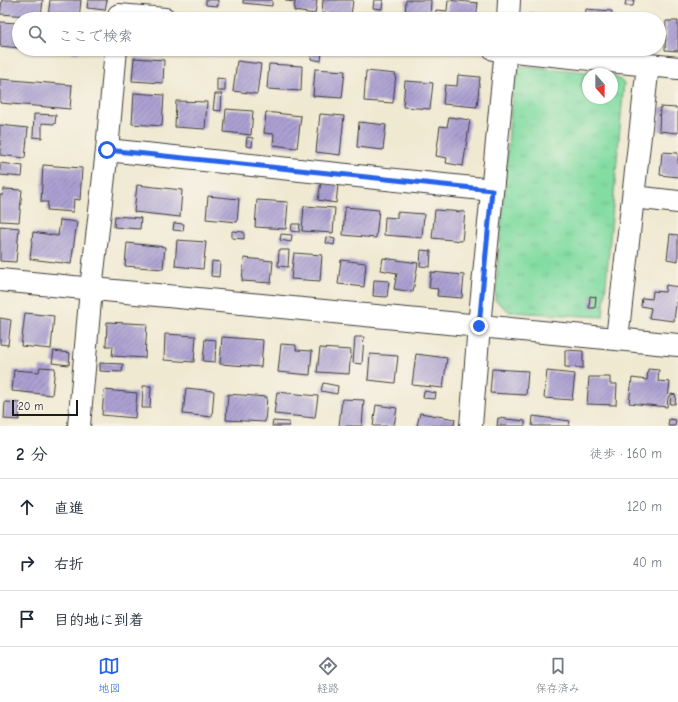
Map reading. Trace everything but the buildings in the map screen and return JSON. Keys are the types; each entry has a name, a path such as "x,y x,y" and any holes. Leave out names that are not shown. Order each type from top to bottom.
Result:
{"street":[{"path":"509,12 510,0"},
{"path":"82,426 79,426 91,289 107,150 115,56"},
{"path":"471,426 492,190 502,56"},
{"path":"566,56 678,68"},
{"path":"617,339 648,65"},
{"path":"107,150 492,190"},
{"path":"633,197 678,202"},
{"path":"0,280 678,345"}],"green space":[{"path":"523,66 582,71 582,104 618,104 618,78 624,83 603,317 510,312 495,300 514,72"}],"route":[{"path":"107,150 492,190 479,326"}]}
